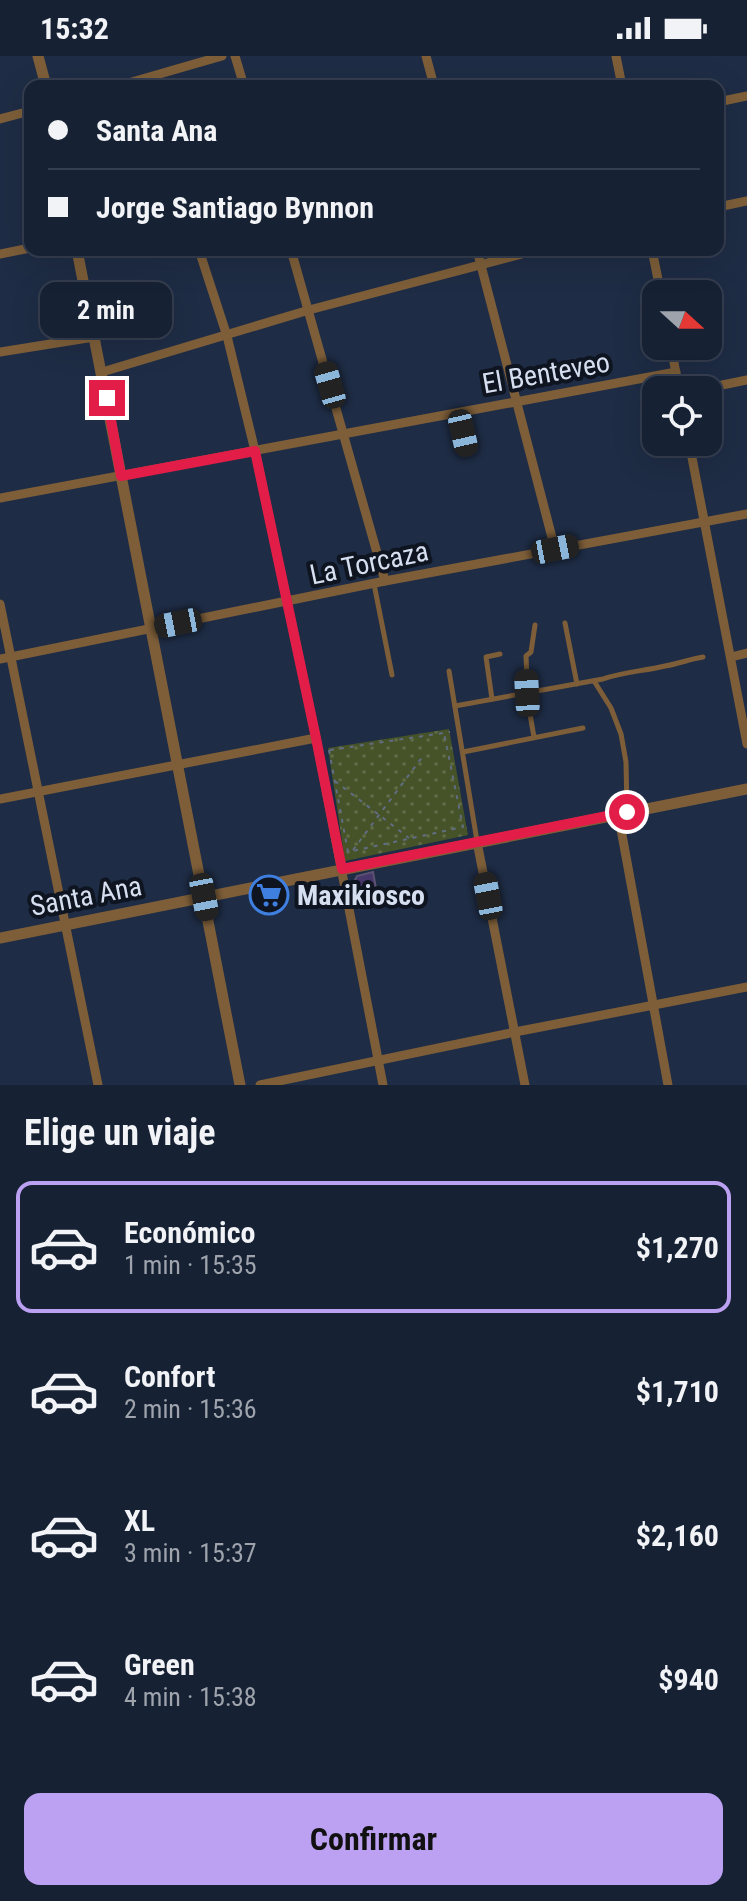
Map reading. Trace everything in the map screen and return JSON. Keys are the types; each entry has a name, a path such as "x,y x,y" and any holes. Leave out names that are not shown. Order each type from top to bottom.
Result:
{"street":[{"path":"38,56 44,80"},
{"path":"156,80 222,56"},
{"path":"235,56 242,80"},
{"path":"426,56 432,80"},
{"path":"616,56 621,80"},
{"path":"724,101 747,96"},
{"path":"0,119 24,113"},
{"path":"724,206 747,201"},
{"path":"0,254 24,249"},
{"path":"78,256 240,1085"},
{"path":"201,256 227,336 255,451 316,738 383,1085"},
{"path":"293,256 344,434 380,582"},
{"path":"479,256 555,549"},
{"path":"102,372 309,310 513,256"},
{"path":"653,256 658,280"},
{"path":"0,352 94,337"},
{"path":"674,360 677,376"},
{"name":"El Benteveo","path":"0,498 676,372"},
{"path":"722,385 747,380"},
{"path":"692,456 747,744"},
{"name":"La Torcaza","path":"0,659 380,582 747,514"},
{"path":"0,604 98,1085"},
{"path":"731,657 747,653"},
{"path":"0,799 316,738"},
{"name":"Santa Ana","path":"0,938 747,789"},
{"path":"622,812 652,1005 668,1085"},
{"path":"477,842 525,1085"},
{"path":"260,1085 747,987"}],"lane":[{"path":"458,412 468,453"},
{"path":"380,582 392,675"},
{"path":"565,623 577,684"},
{"path":"534,737 527,693 526,656 531,652 535,625"},
{"path":"492,699 486,657 500,654"},
{"path":"455,706 594,681 623,672 703,657"},
{"path":"449,671 477,842"},
{"path":"594,681 611,708 621,734 626,762 622,812"},
{"path":"463,752 583,728"}],"path":[{"path":"444,733 463,827 348,852 329,750 444,733 459,731"},
{"path":"353,851 423,756"},
{"path":"335,781 410,839"}],"green space":[{"path":"449,729 468,835 345,861 328,748"}],"building":[{"path":"373,872 379,905 360,908 355,880 357,876"}],"place":[{"name":"Maxikiosco","path":"269,895"}],"route":[{"path":"107,398 121,476 255,451 342,869 627,812"}]}
